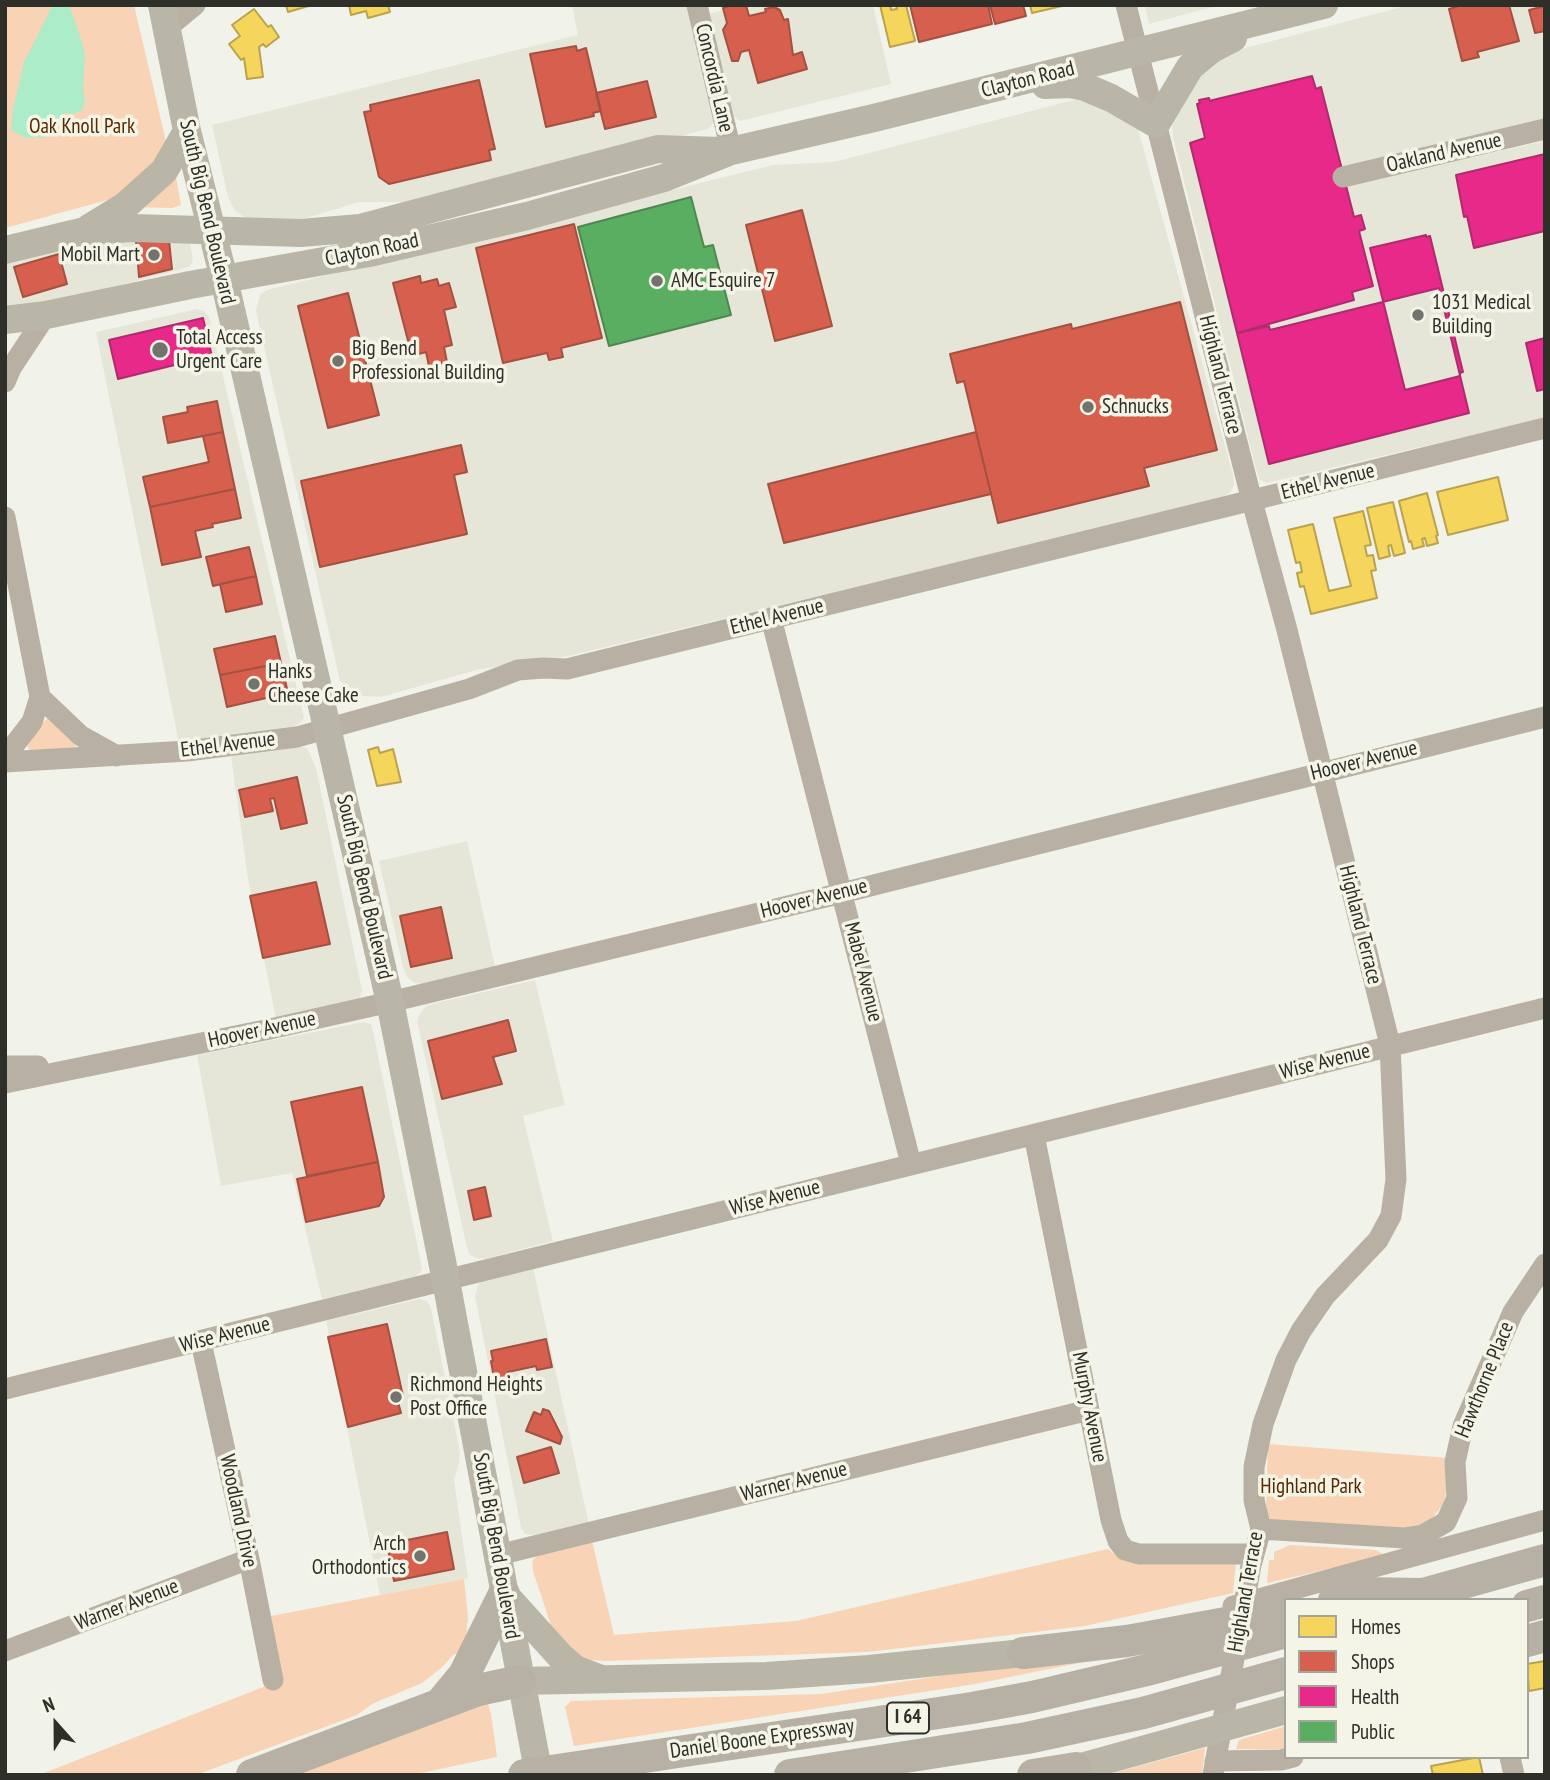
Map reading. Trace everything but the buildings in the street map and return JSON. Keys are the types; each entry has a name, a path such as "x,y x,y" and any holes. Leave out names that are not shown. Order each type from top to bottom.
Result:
{"highway":[{"path":"1342,1598 1361,1593 1413,1597 1545,1560"},
{"path":"439,1704 464,1675 504,1594"},
{"path":"1023,1653 1127,1640 1284,1612"},
{"name":"Daniel Boone Expressway","path":"524,1775 1008,1702 1147,1670 1284,1633"},
{"name":"Daniel Boone Expressway","path":"790,1775 1051,1733 1143,1713 1284,1674"},
{"path":"252,1775 478,1689 520,1681"},
{"path":"1033,1775 1065,1771"}],"main road":[{"name":"Clayton Road","path":"5,320 46,316 224,279 369,253 527,216 664,178 730,151 1324,5"},
{"name":"South Big Bend Boulevard","path":"164,17 187,131 224,279 390,1002 446,1281 539,1775"},
{"path":"1003,86 1070,84 1085,87 1111,98 1156,124 1183,76 1199,58 1276,17"},
{"path":"84,231 125,206 164,171 187,131"},
{"name":"Clayton Road","path":"5,250 84,231 133,228 301,233 360,228 658,149 730,151"},
{"path":"504,1594 547,1644 575,1669 605,1680"},
{"path":"520,1681 766,1676 869,1669 1023,1653"},
{"path":"1065,1771 1284,1711"}],"street":[{"path":"164,17 195,5"},
{"name":"Concordia Lane","path":"697,5 730,151"},
{"name":"Highland Terrace","path":"1126,5 1390,1045 1396,1179 1391,1216 1378,1240 1325,1296 1301,1331 1286,1360 1263,1424 1254,1467 1254,1500 1261,1529 1214,1768"},
{"name":"Oakland Avenue","path":"1343,177 1545,129"},
{"path":"5,382 11,368 46,316"},
{"name":"Ethel Avenue","path":"5,762 187,751 297,737 469,689 518,670 567,669 1545,428"},
{"path":"5,517 40,697 32,722 5,757"},
{"name":"Mabel Avenue","path":"771,618 911,1164"},
{"path":"40,697 81,736 117,756"},
{"name":"Hoover Avenue","path":"5,1083 390,1002 842,893 1545,717"},
{"name":"Wise Avenue","path":"5,1389 1390,1045 1545,1009"},
{"name":"Hoover Avenue","path":"5,1066 79,1066"},
{"name":"Murphy Avenue","path":"1034,1135 1111,1520 1118,1541 1125,1550 1139,1554 1253,1560"},
{"name":"Hawthorne Place","path":"1261,1529 1415,1538 1446,1522 1457,1498 1455,1461 1463,1426 1513,1312 1545,1264"},
{"name":"Woodland Drive","path":"201,1342 273,1680"},
{"name":"Warner Avenue","path":"498,1555 1089,1410"},
{"path":"1023,1653 1220,1609 1545,1520"},
{"name":"Warner Avenue","path":"5,1651 249,1559"},
{"path":"1214,1768 1285,1759"}],"shaded area":[{"path":"53,5 69,5 80,36 85,54 85,100 82,110 73,114 64,113 50,137 26,138 11,130 13,110 24,62"},
{"path":"572,5 688,5 714,123 708,129 431,198 403,202 359,202 293,222 246,218 235,211 228,197 212,125 578,35"},
{"path":"742,5 873,5 891,84 740,121 734,116 709,14"},
{"path":"1145,5 1220,5 1149,24"},
{"path":"1409,5 1545,5 1545,120 1469,138 1474,157 1545,141 1545,418 1267,483 1260,480 1256,469 1173,137 1172,120 1183,91 1226,53"},
{"path":"1085,97 1138,129 1233,475 1234,485 1230,493 1217,500 568,656 480,669 381,697 363,696 340,681 256,311 260,295 267,290 773,165 834,162"},
{"path":"106,239 190,243 193,260 190,266 179,270 59,301 5,307 5,261"},
{"path":"197,309 204,311 209,317 304,718 293,727 211,741 179,743 96,332"},
{"path":"300,746 307,748 316,768 362,990 360,998 276,1019 248,879 231,756"},
{"path":"467,841 495,966 423,984 414,983 407,977 403,967 379,861"},
{"path":"535,980 565,1105 523,1116 553,1241 485,1259 476,1258 470,1255 467,1248 417,1021 428,1005"},
{"path":"364,1022 371,1024 373,1031 422,1268 414,1277 322,1299 292,1173 221,1186 197,1055"},
{"path":"533,1267 589,1525 534,1535 525,1534 521,1528 475,1296 479,1283 486,1279"},
{"path":"419,1299 427,1301 431,1308 460,1452 454,1480 468,1578 380,1595 326,1321"}],"green space":[{"name":"Oak Knoll Park","path":"5,5 134,5 166,150 122,196 5,228"},
{"path":"175,172 181,205 172,208 136,207"},
{"path":"48,718 75,742 75,747 31,751 27,746"},
{"name":"Highland Park","path":"1268,1444 1449,1458 1445,1502 1429,1522 1405,1530 1273,1524 1266,1512"},
{"path":"592,1541 614,1635 796,1621 1108,1549 1118,1557 1236,1563 1233,1593 1085,1626 868,1652 603,1661 585,1659 571,1652 567,1643 553,1631 532,1561 538,1555"},
{"path":"1290,1545 1376,1550 1386,1556 1267,1583 1269,1560 1274,1560 1274,1552"},
{"path":"464,1579 468,1616 461,1655 454,1654 422,1683 372,1704 357,1715 196,1775 39,1775 281,1680 271,1616"},
{"path":"1138,1646 1138,1651 975,1684 574,1746 565,1707 571,1701 821,1694"},
{"path":"483,1703 488,1704 491,1714 497,1757 411,1775 285,1775"},
{"path":"1284,1727 1284,1749 1236,1749 1239,1740"},
{"path":"1205,1748 1202,1775 1106,1775"}],"place":[{"name":"Mobil Mart","path":"154,255"},
{"name":"AMC Esquire 7","path":"657,281"},
{"name":"1031 Medical Building","path":"1418,315"},
{"name":"Total Access Urgent Care","path":"160,350"},
{"name":"Big Bend Professional Building","path":"338,361"},
{"name":"Schnucks","path":"1088,407"},
{"name":"Hanks Cheese Cake","path":"254,684"},
{"name":"Richmond Heights Post Office","path":"396,1397"},
{"name":"Arch Orthodontics","path":"420,1556"}]}
